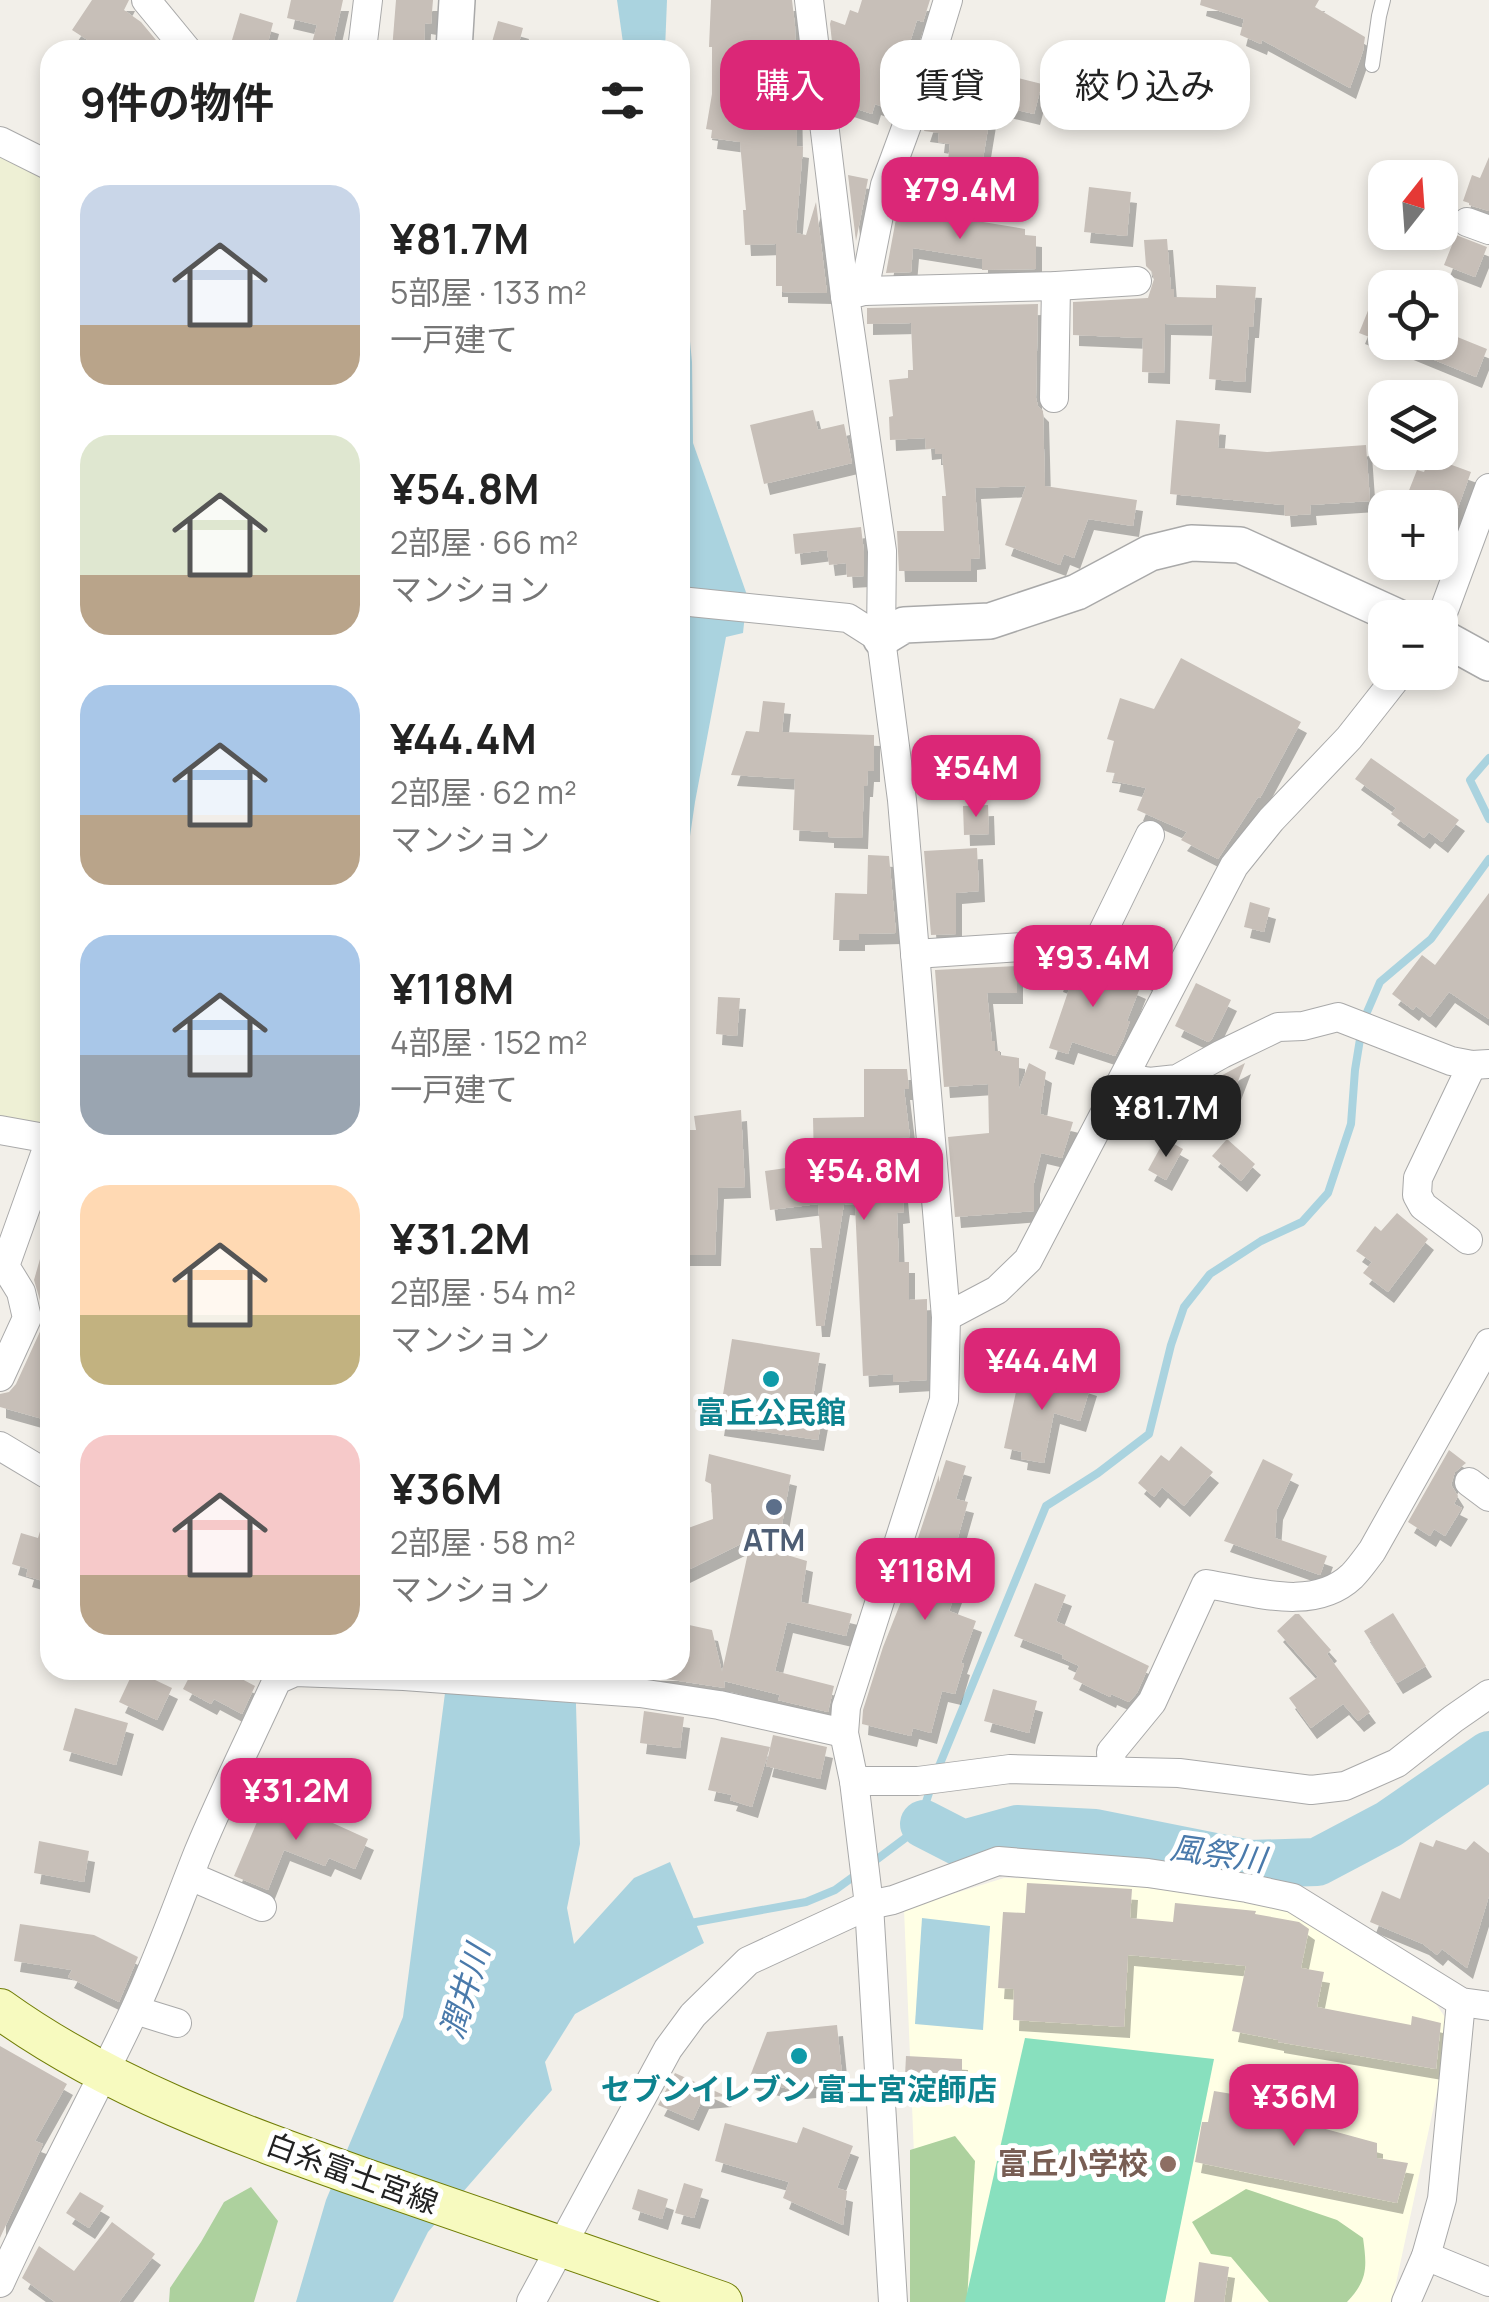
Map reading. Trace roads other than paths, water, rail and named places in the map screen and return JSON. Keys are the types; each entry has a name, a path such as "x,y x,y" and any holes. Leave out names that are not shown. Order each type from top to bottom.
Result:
{"main road":[{"name":"白糸富士宮線","path":"0,2009 104,2075 251,2138 722,2302"}],"street":[{"path":"146,0 178,40"},
{"path":"363,40 368,0"},
{"path":"455,40 457,0"},
{"path":"810,0 855,293 882,551 881,639 902,800 946,1316 944,1400 846,1707 844,1733 869,1905 893,2302"},
{"path":"855,293 885,185 948,0"},
{"path":"0,142 40,161"},
{"path":"855,293 1136,282"},
{"path":"1054,398 1056,286"},
{"path":"1447,600 1489,488"},
{"path":"881,639 904,625 990,621 1077,592 1150,553 1191,543 1240,545 1368,603"},
{"path":"690,602 848,618 881,639"},
{"path":"1458,646 1489,664"},
{"path":"946,1316 996,1290 1028,1260 1234,866 1271,820 1349,738 1386,690"},
{"path":"1095,948 1150,835"},
{"path":"915,954 1084,942 1171,983"},
{"path":"1125,1077 1149,1082 1177,1079 1278,1027 1303,1026 1338,1017 1450,1061 1481,1065 1418,1178 1417,1196 1423,1206 1468,1240"},
{"path":"0,1130 40,1138"},
{"path":"0,1376 27,1318 21,1292 5,1266 40,1168"},
{"path":"1112,1770 1111,1752 1152,1702 1206,1584 1305,1598 1333,1589 1351,1577 1372,1551 1489,1343"},
{"path":"0,1446 40,1470"},
{"path":"0,2282 135,2010 151,1944 190,1876 279,1680"},
{"path":"464,1680 598,1689 634,1681 844,1733"},
{"path":"854,1781 932,1780 1010,1768 1179,1773 1311,1790 1345,1786 1396,1764 1489,1694"},
{"path":"531,2302 553,2244 668,2049 693,2015 748,1961 869,1905 893,1900 998,1861 1148,1873 1293,1898 1475,2004 1442,2199 1426,2256 1406,2302"},
{"path":"190,1876 262,1907"},
{"path":"135,2010 178,2023"},
{"path":"1426,2256 1489,2282"}],"lane":[{"path":"1372,65 1383,0"}],"water":[{"path":"617,0 667,0 665,40 623,40"},
{"path":"690,341 693,443 747,595 743,633 726,637 690,836"},
{"name":"潤井川","path":"447,1680 575,1680 580,1844 567,1908 574,1944 634,1878 670,1862 704,1943 575,2014 545,2062 552,2090 428,2232 393,2302 296,2302 326,2200 403,2017"},
{"path":"922,1918 990,1926 983,2030 915,2024"}],"waterway":[{"path":"1489,758 1470,780 1489,819"},
{"path":"1364,1019 1380,982 1431,939 1489,859"},
{"path":"937,1771 1046,1506 1149,1434 1184,1307 1210,1274 1261,1241 1302,1222 1328,1193 1351,1124 1361,1033"},
{"name":"風祭川","path":"924,1824 963,1844 1017,1829 1095,1833 1250,1864 1317,1862 1389,1824 1489,1755"},
{"path":"872,1863 924,1824 932,1784"},
{"path":"685,1924 806,1902 835,1890 857,1874"}],"place":[{"name":"富丘公民館","path":"771,1379"},
{"name":"ATM","path":"774,1507"},
{"name":"セブンイレブン 富士宮淀師店","path":"799,2056"},
{"name":"富丘小学校","path":"1168,2164"}]}
